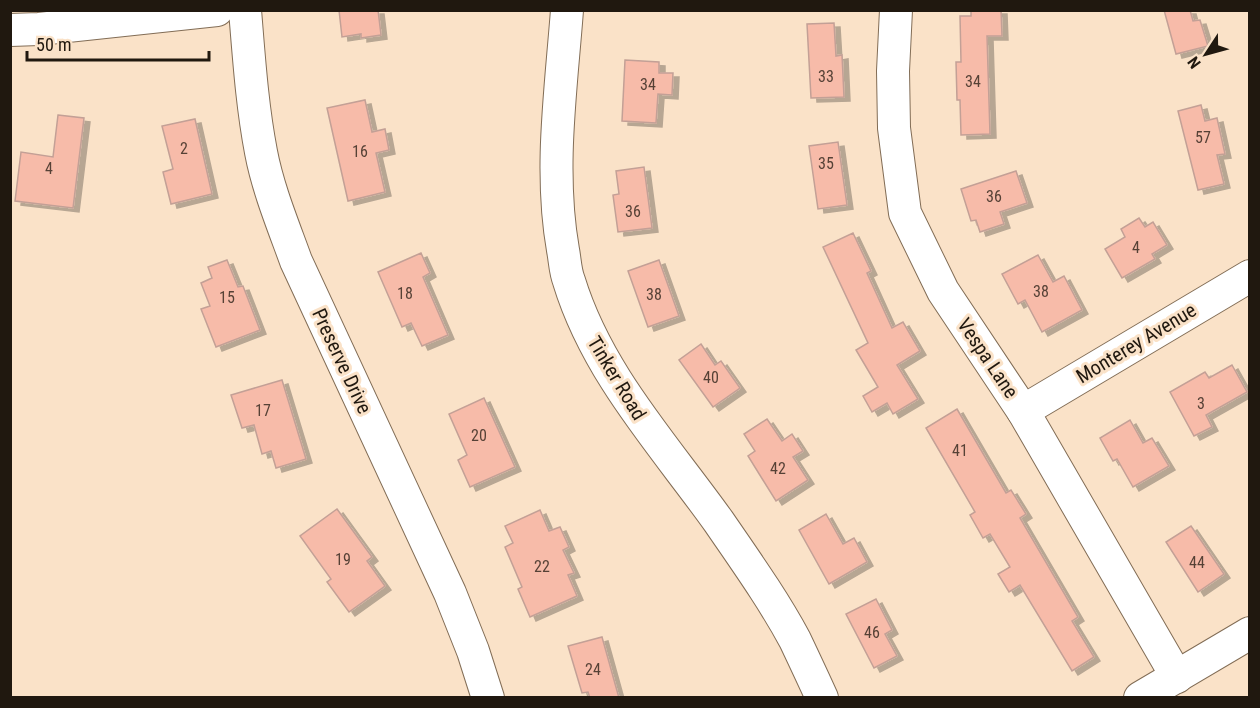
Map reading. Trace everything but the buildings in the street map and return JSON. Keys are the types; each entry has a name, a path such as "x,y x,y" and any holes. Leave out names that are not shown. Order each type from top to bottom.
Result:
{"street":[{"path":"10,30 217,10"},
{"name":"Preserve Drive","path":"245,10 253,99 262,154 280,219 296,261 450,593 473,651 488,698"},
{"name":"Tinker Road","path":"567,10 555,166 558,223 568,280 589,333 617,383 649,430 718,521 765,591 794,639 822,698"},
{"name":"Vespa Lane","path":"896,10 893,70 894,128 905,213 942,291 1023,411 1177,677"},
{"name":"Monterey Avenue","path":"1023,411 1250,276"},
{"path":"1140,698 1250,633"}]}
